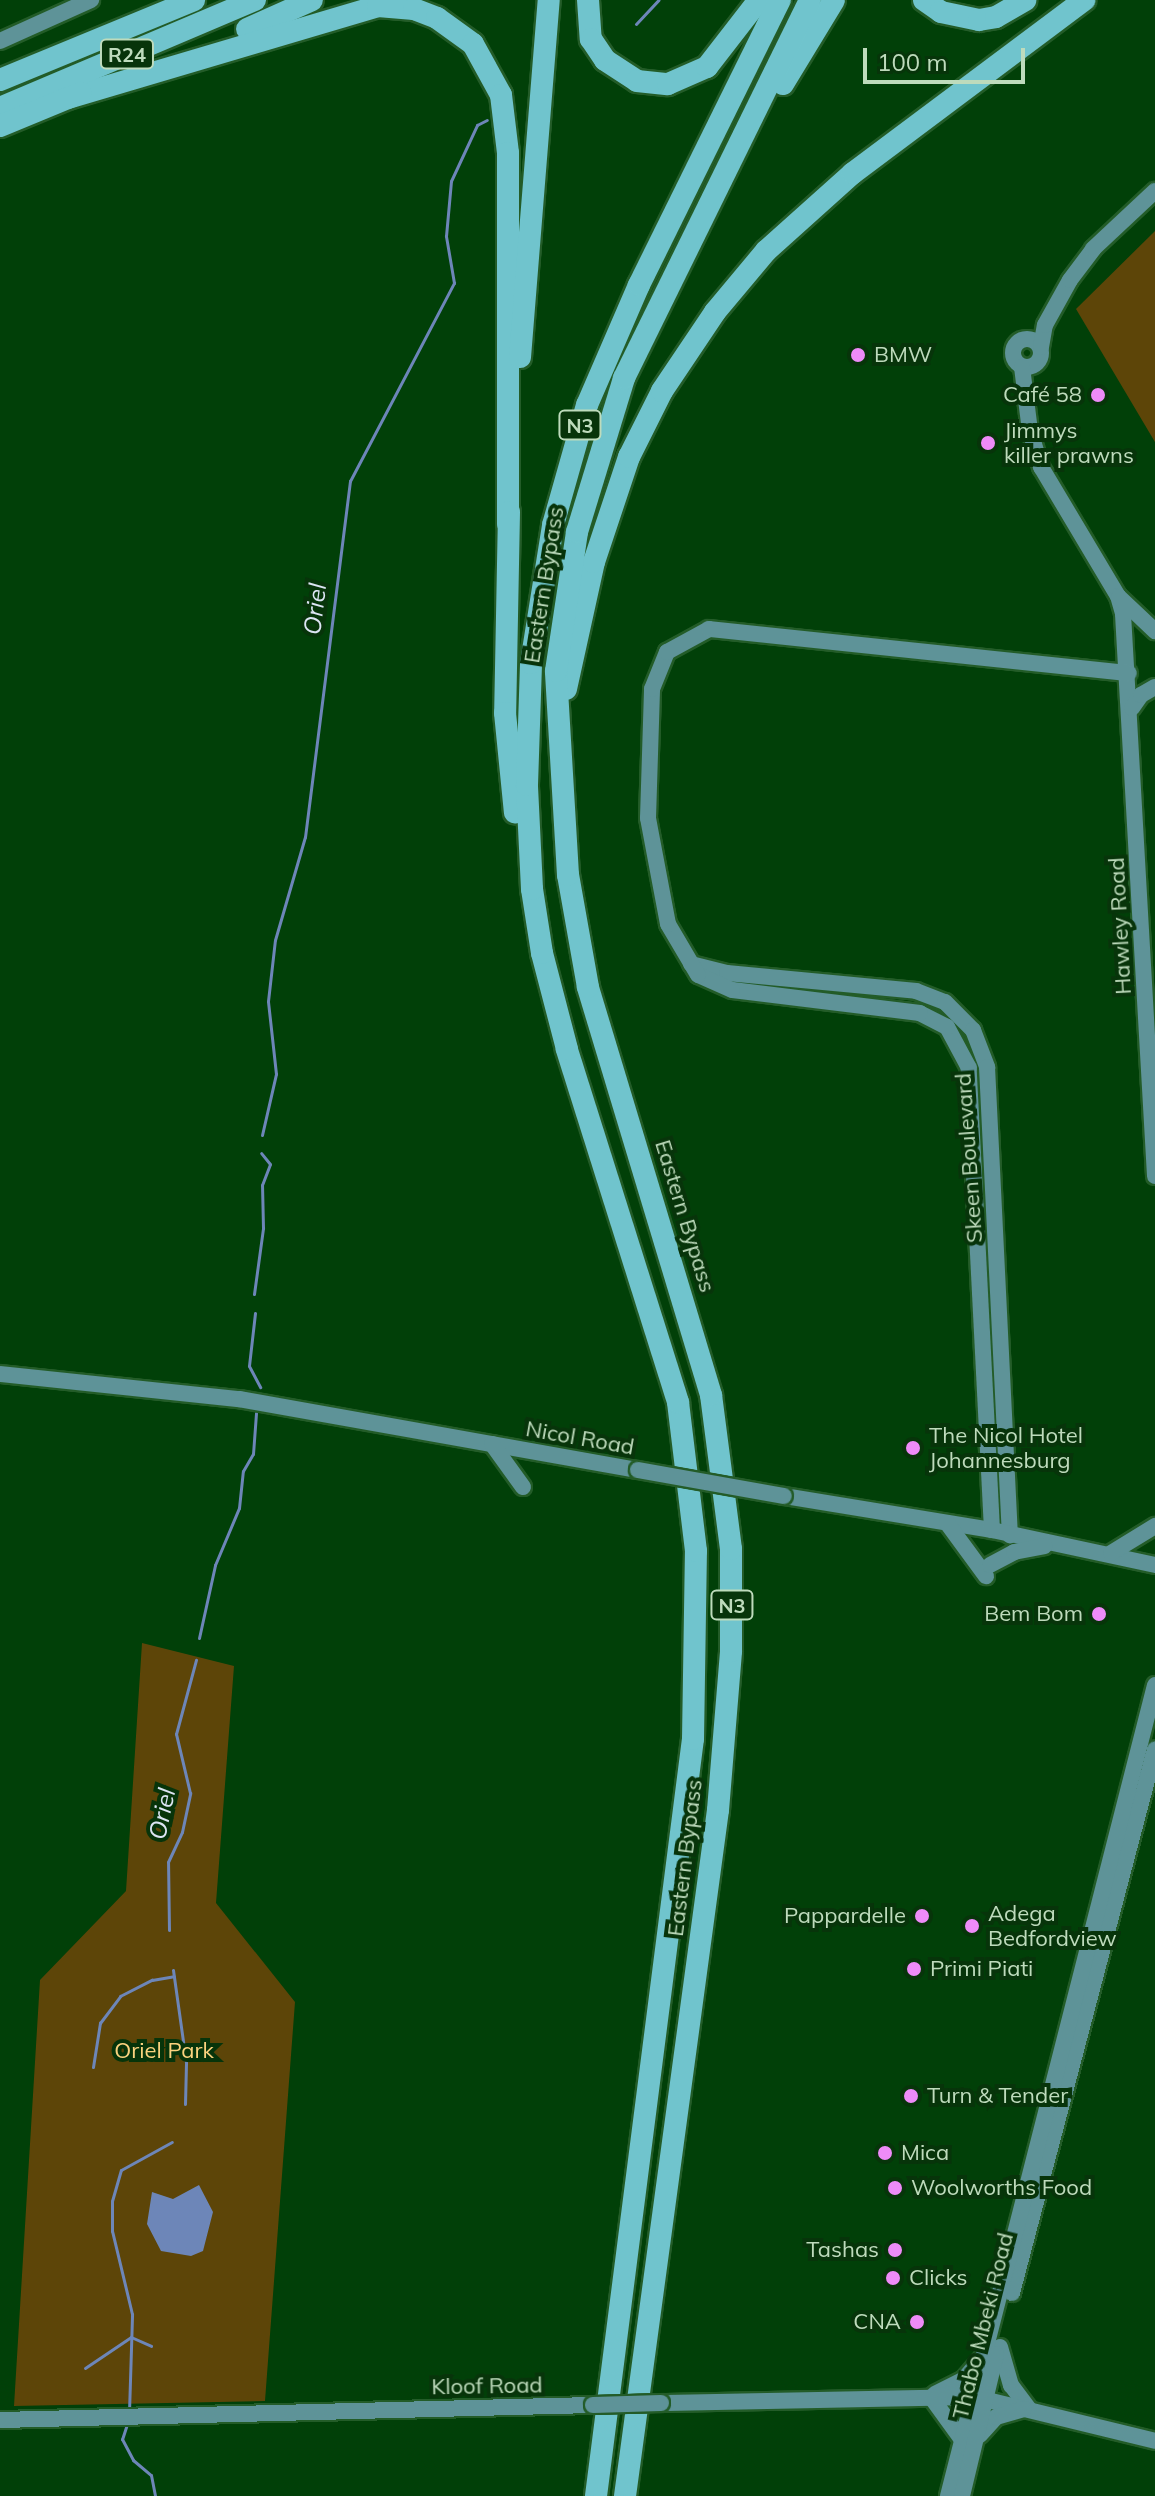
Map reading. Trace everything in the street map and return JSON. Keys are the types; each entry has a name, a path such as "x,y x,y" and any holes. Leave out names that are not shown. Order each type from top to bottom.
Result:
{"highway":[{"path":"5,78 159,0"},
{"name":"R24","path":"5,78 194,0"},
{"name":"R24","path":"0,108 255,0"},
{"path":"0,126 312,0"},
{"path":"508,524 549,0"},
{"path":"588,0 591,39 605,60 637,81 668,84 707,67 759,0"},
{"name":"Eastern Bypass","path":"596,2496 693,1739 696,1551 678,1402 567,1049 532,889 527,785 531,663 540,585 563,482 602,364 780,0"},
{"name":"Eastern Bypass","path":"628,2496 632,2447 718,1810 731,1651 731,1549 711,1395 588,987 568,875 557,729 559,632 587,489 642,337 810,0"},
{"path":"724,176 834,0"},
{"path":"924,0 941,12 979,20 996,17 1025,0"},
{"path":"557,729 613,500 644,424 715,312 766,251 853,173 1084,0"},
{"path":"68,98 378,6 414,9 437,18 473,44 501,95 508,153 505,713 516,821 532,889"}],"main road":[{"path":"0,41 91,0"},
{"path":"1033,359 1013,353 1093,249 1155,191"},
{"path":"1070,280 1045,325 1033,359 1026,403 1041,467 1118,596 1155,631"},
{"path":"1023,339 1033,359"},
{"name":"Hawley Road","path":"1118,596 1132,708 1155,1176"},
{"name":"Skeen Boulevard","path":"992,1530 969,1068 955,1037 938,1020 762,985 691,964 668,924 647,805 652,689 659,663 677,644 709,629 1129,673"},
{"path":"1132,708 1141,695 1155,687"},
{"name":"Skeen Boulevard","path":"762,985 863,985 931,994 965,1018 973,1030 987,1067 1010,1535"},
{"path":"862,1003 863,985"},
{"path":"981,1299 1000,1290"},
{"name":"Nicol Road","path":"0,1374 239,1399 992,1530 1053,1545 1111,1553 1153,1563"},
{"path":"492,1444 523,1487"},
{"path":"943,1522 979,1514 991,1497"},
{"path":"943,1522 988,1571 1014,1552 1053,1545"},
{"path":"1111,1553 1155,1526"},
{"path":"1088,1979 1108,1878 1155,1685"},
{"path":"1088,1979 1155,1750"},
{"name":"Thabo Mbeki Road","path":"948,2496 970,2440 982,2398 1049,2119 1088,1979"},
{"path":"993,2347 1011,2385 1027,2409 996,2417 970,2440 928,2398 964,2379 993,2347"},
{"name":"Kloof Road","path":"0,2420 982,2398 1155,2441"},
{"name":"Thabo Mbeki Road","path":"962,2496 970,2440"}],"green space":[{"path":"1155,231 1155,442 1076,309"},
{"name":"Oriel Park","path":"142,1643 234,1666 216,1903 295,2002 265,2401 14,2406 40,1980 126,1891"}],"water":[{"path":"199,2185 213,2212 203,2251 191,2256 161,2251 147,2224 152,2192 173,2199"}],"waterway":[{"path":"636,24 658,0"},
{"name":"Oriel","path":"262,1135 276,1074 268,1001 275,940 305,837 350,481 454,283 446,236 451,181 477,125 487,120"},
{"name":"Oriel","path":"254,1294 263,1228 262,1185 270,1164 261,1153"},
{"path":"255,1313 249,1366 260,1387"},
{"name":"Oriel","path":"199,1638 215,1565 239,1508 243,1471 253,1454 256,1413"},
{"name":"Oriel","path":"169,1930 168,1862 182,1832 190,1793 176,1734 196,1660"},
{"path":"173,1970 186,2063 185,2104"},
{"path":"93,2067 100,2023 120,1996 152,1980 174,1976"},
{"path":"129,2412 132,2314 112,2231 112,2201 121,2170 172,2142"},
{"path":"85,2368 131,2337 151,2346"},
{"path":"127,2424 122,2439 133,2460 151,2475 155,2496"}],"place":[{"name":"BMW","path":"858,355"},
{"name":"Café 58","path":"1098,395"},
{"name":"Jimmys killer prawns","path":"988,443"},
{"name":"The Nicol Hotel Johannesburg","path":"913,1448"},
{"name":"Bem Bom","path":"1099,1614"},
{"name":"Pappardelle","path":"922,1916"},
{"name":"Adega Bedfordview","path":"972,1926"},
{"name":"Primi Piati","path":"914,1969"},
{"name":"Turn & Tender","path":"911,2096"},
{"name":"Mica","path":"885,2153"},
{"name":"Woolworths Food","path":"895,2188"},
{"name":"Tashas","path":"895,2250"},
{"name":"Clicks","path":"893,2278"},
{"name":"CNA","path":"917,2322"}]}
